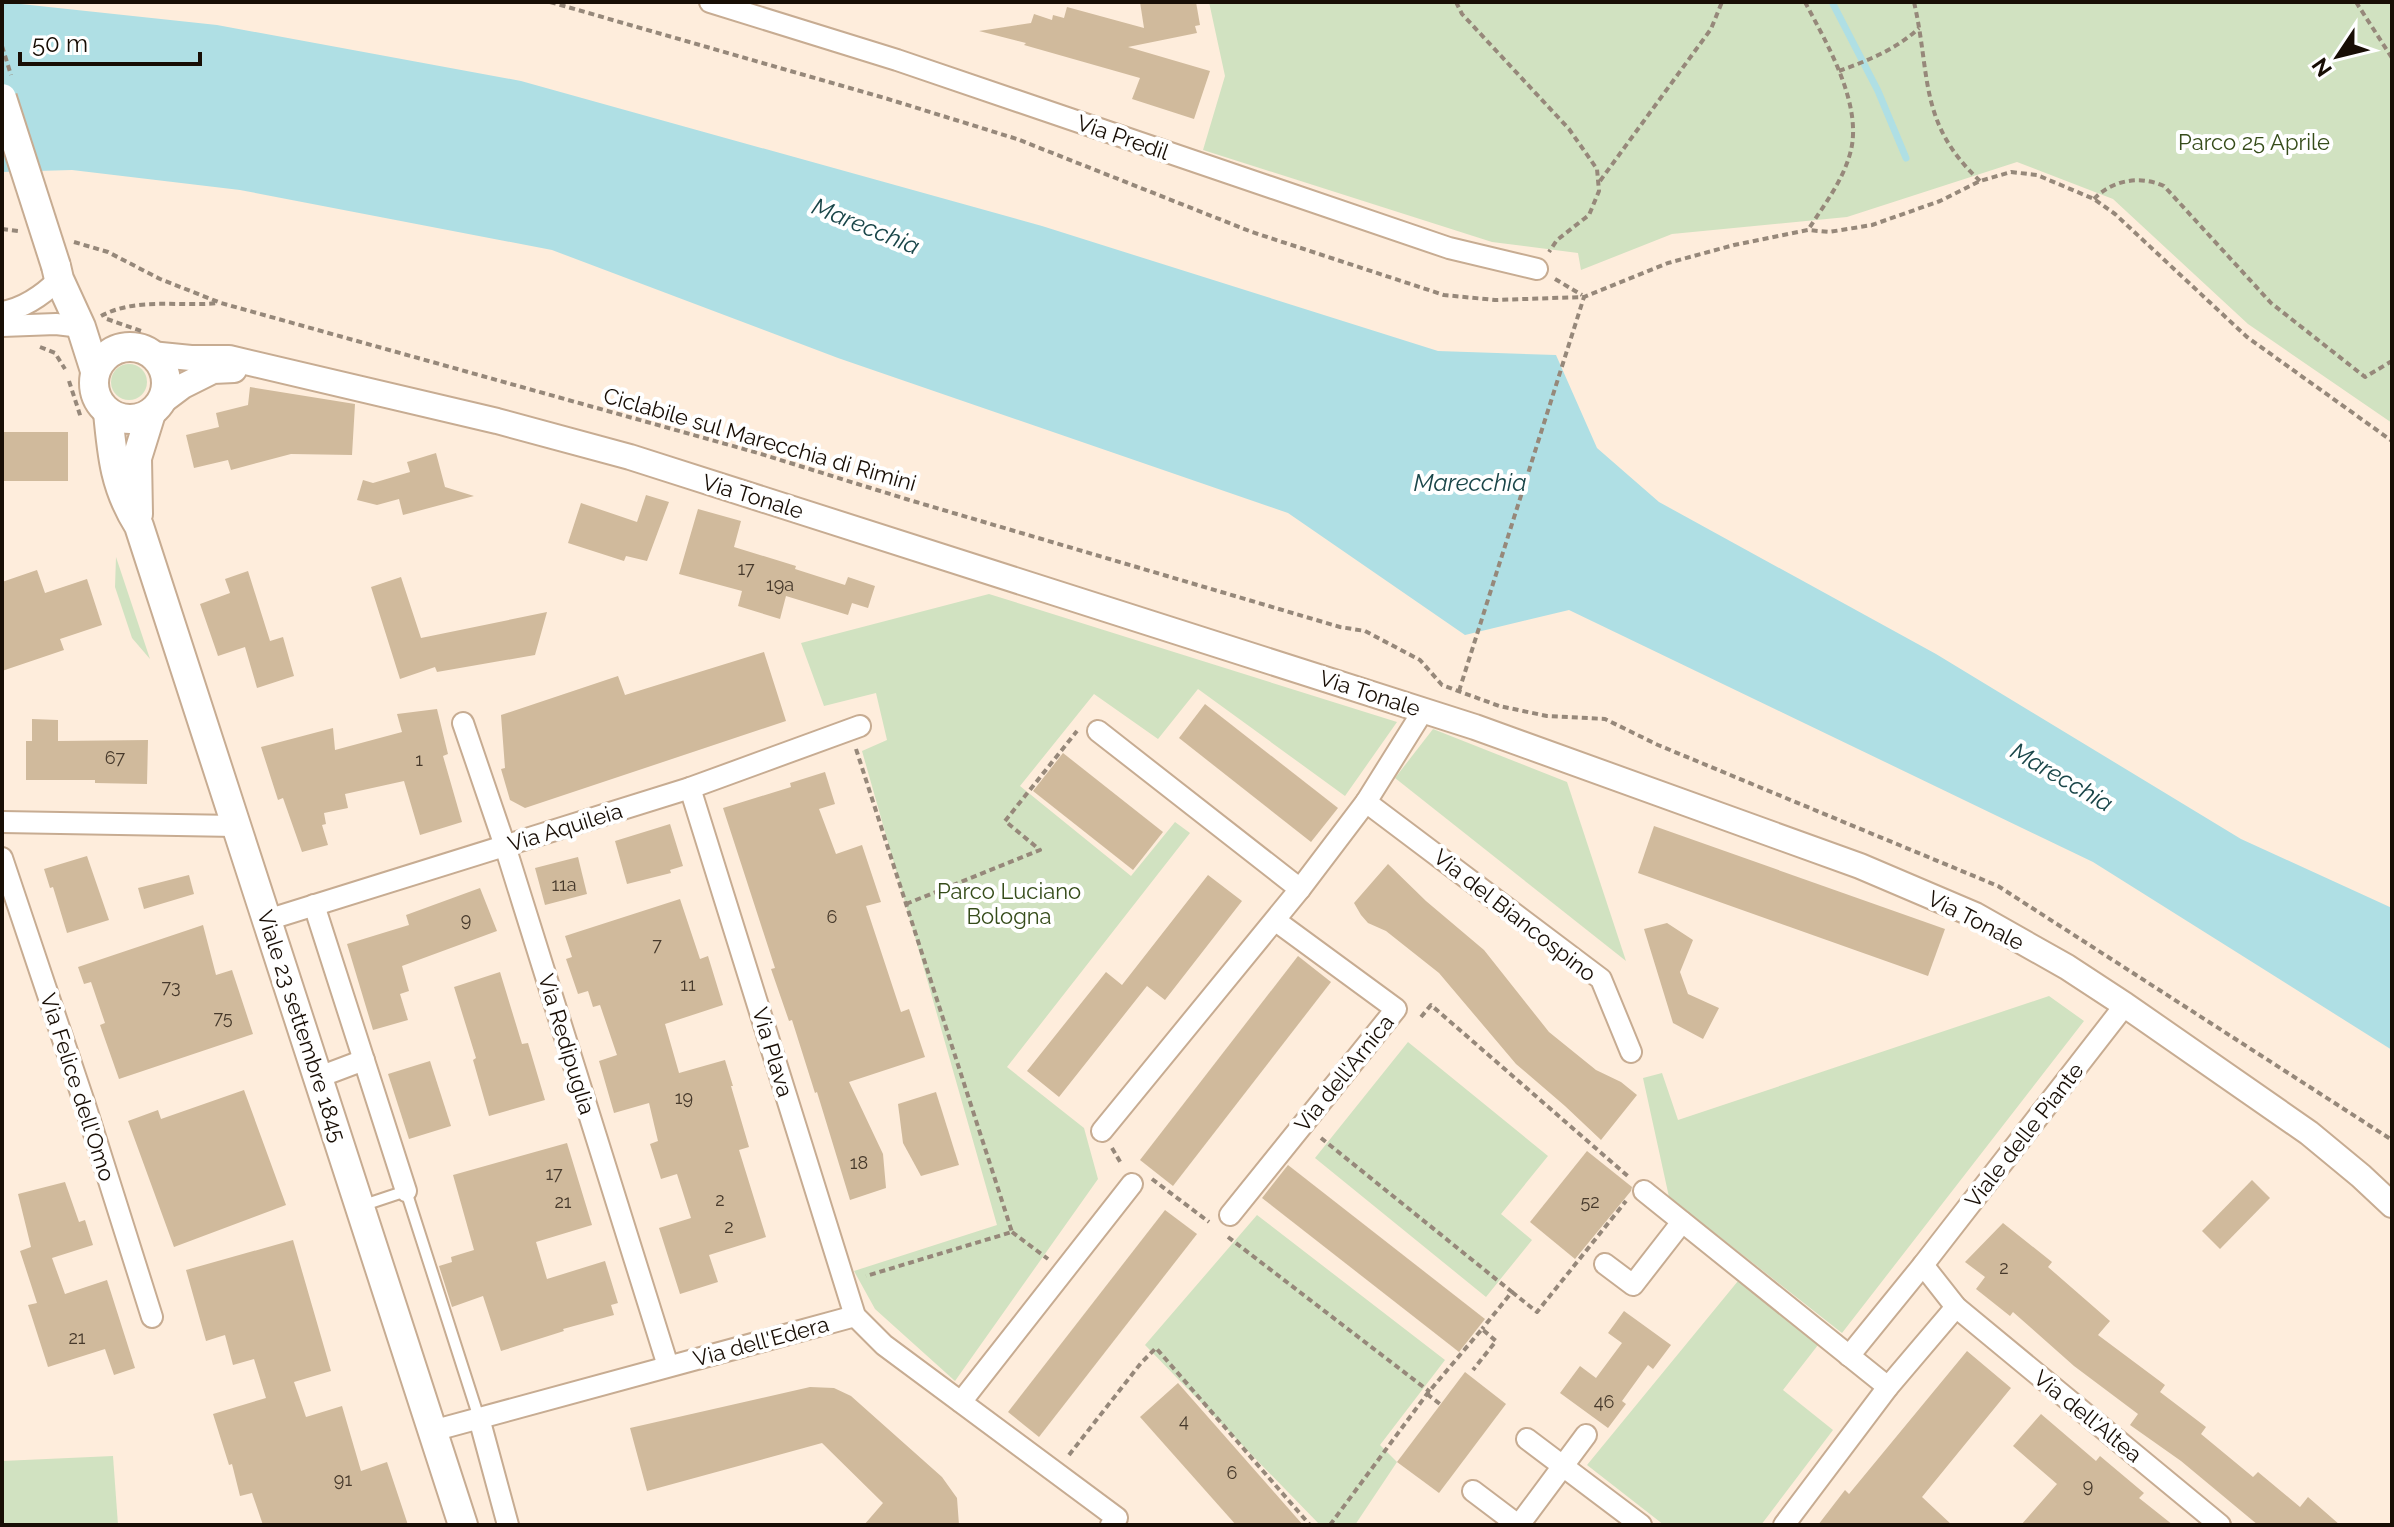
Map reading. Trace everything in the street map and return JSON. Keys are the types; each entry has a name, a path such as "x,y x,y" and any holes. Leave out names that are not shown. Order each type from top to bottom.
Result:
{"main road":[{"name":"Viale 23 settembre 1845","path":"2,98 60,262 77,300 94,320 145,345 159,362 166,383 137,458 139,526"},
{"name":"Viale 23 settembre 1845","path":"60,262 93,317 95,394 108,412 112,457 125,504 139,526 463,1525"},
{"path":"95,371 109,354 145,345"},
{"path":"108,412 129,419 140,418 155,408"}],"street":[{"name":"Via Predil","path":"710,2 897,60 1449,248 1537,269"},
{"path":"2,312 27,304 46,292 60,262"},
{"path":"2,326 56,324 93,317"},
{"name":"Via Tonale","path":"145,345 191,358 229,358 264,366 497,421 630,457 1475,727 1860,866 1975,915 2067,967 2309,1133 2392,1205"},
{"name":"Via Tonale","path":"155,408 183,386 213,371 264,366"},
{"path":"1102,1131 1276,921 1366,802 1423,711"},
{"name":"Via Redipuglia","path":"463,723 505,846 668,1366"},
{"name":"Via Aquileia","path":"267,920 690,788 855,728"},
{"path":"1098,731 1300,889"},
{"name":"Via Plava","path":"690,788 855,1316"},
{"name":"Via del Biancospino","path":"1366,802 1601,979 1631,1052"},
{"path":"2,822 236,826"},
{"name":"Via Felice dell'Omo","path":"2,858 152,1317"},
{"path":"314,905 406,1191"},
{"name":"Via dell'Arnica","path":"1230,1215 1396,1009 1276,921"},
{"name":"Viale delle Piante","path":"1849,1356 2125,1005"},
{"path":"319,1077 364,1060"},
{"path":"961,1402 1065,1271 1129,1178"},
{"path":"1638,1191 1682,1222 1888,1387"},
{"path":"1605,1264 1633,1285 1682,1222"},
{"path":"1784,1525 1888,1387 1956,1307 1923,1265"},
{"name":"Via dell'Altea","path":"1956,1307 2220,1525"},
{"name":"Via dell'Edera","path":"432,1431 855,1316 884,1345 1117,1518 1111,1525"},
{"path":"479,1418 508,1525"},
{"path":"1473,1491 1518,1525 1586,1435"},
{"path":"1527,1439 1641,1525"}],"lane":[{"path":"361,1206 406,1191 479,1418"}],"path":[{"path":"550,2 1017,139 1252,232 1444,295 1495,300 1584,297 1668,263 1734,245 1808,230 1829,232 1872,225 1929,205 1980,181 2011,172 2037,175 2094,199 2115,214 2247,337 2392,441"},
{"path":"1456,2 1462,14 1569,129 1597,169 1599,191 1589,215 1557,240 1537,269 1584,297"},
{"path":"1598,183 1711,29 1722,2"},
{"path":"1805,2 1839,71 1851,107 1854,130 1850,153 1838,185 1808,230"},
{"path":"1914,2 1925,79 1935,118 1948,144 1980,181"},
{"path":"2356,2 2392,58"},
{"path":"1839,71 1907,40 1919,28"},
{"path":"2094,199 2104,188 2130,181 2151,180 2164,186 2271,303 2365,377 2392,361"},
{"path":"2,229 25,232"},
{"name":"Ciclabile sul Marecchia di Rimini","path":"60,262 108,252 160,279 221,303 758,453 1340,627 1365,631 1420,660 1442,685 1499,706 1547,716"},
{"path":"1458,691 1584,297"},
{"path":"93,317 133,306 221,303"},
{"path":"93,317 117,324 145,345"},
{"path":"906,904 1040,850 1005,821 1086,720 1098,731"},
{"path":"855,728 906,904 1012,1232 1065,1271"},
{"path":"1303,1124 1537,1312 1638,1191 1431,1005 1421,1017"},
{"path":"1102,1131 1129,1178 1146,1174 1440,1404"},
{"path":"844,1282 1012,1232"},
{"path":"1330,1525 1428,1393 1512,1292"},
{"path":"1473,1370 1496,1341 1482,1329"},
{"path":"1056,1473 1156,1348 1310,1525"}],"green space":[{"name":"Parco 25 Aprile","path":"1209,2 2392,2 2392,423 2248,324 2113,199 2017,162 1847,217 1672,234 1581,270 1578,253 1492,242 1203,150 1225,76"},
{"path":"129,364 142,369 147,382 142,395 129,400 116,395 111,382 116,369"},
{"path":"116,557 150,659 132,638 115,587"},
{"name":"Parco Luciano Bologna","path":"989,594 1397,722 1345,796 1198,689 1158,739 1094,694 1020,786 1131,876 1175,822 1190,833 1007,1067 1084,1128 1098,1179 955,1381 875,1309 854,1271 997,1225 862,751 887,740 876,693 824,706 801,643"},
{"path":"1433,729 1567,782 1626,961 1395,778"},
{"path":"2049,996 2084,1021 1842,1333 1669,1197 1643,1078 1662,1073 1678,1120"},
{"path":"1408,1042 1548,1156 1501,1214 1532,1240 1486,1297 1315,1158"},
{"path":"1257,1215 1445,1360 1380,1445 1397,1462 1355,1525 1320,1525 1145,1345"},
{"path":"1738,1281 1818,1345 1783,1390 1833,1430 1761,1525 1664,1525 1587,1465"},
{"path":"113,1456 118,1525 2,1525 2,1461"}],"water":[{"name":"Marecchia","path":"2,2 217,25 521,81 1042,226 1438,351 1556,355 1597,448 1659,502 1936,654 2241,839 2392,908 2392,1050 2093,862 1569,610 1465,635 1288,513 838,358 552,250 240,190 72,170 2,172"}],"building":[{"path":"1140,2 1196,2 1200,25 1195,26 1197,33 1128,47 1210,71 1194,119 1132,99 1140,78 979,31 1031,23 1034,14 1052,20 1053,15 1064,18 1067,7 1144,28"},
{"path":"250,387 355,404 352,455 291,454 231,470 228,460 194,468 186,435 219,427 216,413 248,405"},
{"path":"2,432 68,432 68,481 2,481"},
{"path":"436,453 445,487 474,496 403,515 399,499 377,505 357,500 363,480 373,483 410,472 407,462"},
{"path":"646,495 669,502 647,561 626,556 624,561 568,543 581,503 637,522"},
{"path":"698,509 741,521 734,547 845,585 848,577 875,586 868,608 852,603 848,615 786,596 780,619 738,606 742,591 679,574"},
{"path":"37,570 45,593 87,579 102,625 60,639 64,650 2,671 2,582"},
{"path":"248,571 270,641 283,637 294,676 257,688 245,647 218,656 200,604 230,593 225,579"},
{"path":"401,577 421,638 547,612 535,655 437,672 435,667 400,679 371,587"},
{"path":"764,652 786,721 525,808 510,800 501,769 505,768 501,715 618,676 625,695"},
{"path":"1205,704 1338,808 1311,842 1179,738"},
{"path":"437,709 448,754 443,756 462,822 420,835 404,781 345,794 348,808 324,813 326,824 322,825 328,845 302,852 283,798 278,800 261,747 333,728 335,750 402,732 397,714"},
{"path":"32,719 58,720 58,741 148,740 147,784 26,780 26,741 32,741"},
{"path":"1063,753 1163,832 1133,870 1033,791"},
{"path":"825,772 835,804 819,809 836,854 862,845 881,902 866,906 901,1012 909,1009 925,1057 849,1082 883,1154 886,1188 850,1200 817,1092 771,969 775,968 723,808 791,787 790,783"},
{"path":"670,824 683,866 670,870 671,873 627,884 615,841"},
{"path":"1654,826 1945,929 1928,976 1638,873"},
{"path":"87,856 109,920 67,933 44,869"},
{"path":"578,857 587,894 545,905 535,868"},
{"path":"1388,864 1484,950 1549,1032 1596,1070 1621,1082 1637,1095 1601,1140 1516,1064 1439,973 1361,915 1354,903"},
{"path":"189,875 194,894 144,909 138,888"},
{"path":"1208,875 1242,901 1165,1000 1147,986 1059,1097 1027,1071 1106,972 1122,985"},
{"path":"480,888 497,931 402,966 409,991 400,994 408,1020 373,1030 347,944 409,925 406,915"},
{"path":"680,899 700,959 708,956 723,1005 665,1024 679,1073 725,1060 749,1147 739,1150 766,1237 709,1255 718,1282 680,1294 659,1228 691,1218 677,1174 661,1179 650,1144 658,1141 649,1103 614,1113 599,1061 617,1055 600,1005 593,1007 588,991 578,994 566,959 572,957 565,936"},
{"path":"1667,923 1693,940 1680,972 1688,994 1719,1008 1703,1039 1673,1023 1644,929"},
{"path":"203,925 216,975 232,970 253,1034 119,1079 100,1025 105,1023 91,982 84,984 78,967"},
{"path":"1298,956 1331,982 1173,1186 1140,1160"},
{"path":"500,972 522,1044 528,1043 545,1100 489,1116 473,1060 476,1058 454,987"},
{"path":"430,1061 451,1126 409,1139 388,1074"},
{"path":"244,1090 286,1205 174,1247 128,1121 158,1110 161,1119"},
{"path":"936,1092 959,1165 921,1176 903,1143 898,1104"},
{"path":"567,1143 592,1225 536,1242 547,1279 605,1261 618,1303 611,1305 614,1315 501,1351 483,1296 452,1307 439,1266 452,1262 451,1257 474,1250 453,1175"},
{"path":"1587,1151 1632,1187 1575,1259 1530,1222"},
{"path":"1288,1165 1485,1319 1459,1352 1262,1198"},
{"path":"2252,1180 2270,1198 2220,1249 2202,1231"},
{"path":"65,1182 79,1222 85,1220 93,1245 52,1258 65,1294 107,1280 135,1368 114,1375 105,1349 48,1367 28,1305 37,1303 20,1251 31,1247 18,1194"},
{"path":"1165,1210 1197,1234 1039,1437 1008,1412"},
{"path":"2003,1223 2052,1262 2048,1267 2110,1321 2098,1335 2165,1385 2160,1392 2206,1427 2201,1434 2253,1477 2258,1472 2300,1507 2308,1497 2340,1525 2258,1525 2181,1461 2130,1425 2138,1414 2074,1366 2013,1312 2010,1316 1976,1289 1985,1277 1965,1262"},
{"path":"293,1240 331,1371 294,1382 306,1417 342,1406 361,1471 387,1462 408,1525 263,1525 252,1493 240,1496 232,1464 229,1465 213,1414 266,1398 254,1359 233,1365 225,1335 206,1341 186,1270"},
{"path":"1624,1311 1671,1345 1653,1369 1648,1365 1622,1401 1626,1404 1608,1428 1560,1393 1580,1366 1596,1378 1622,1343 1608,1333"},
{"path":"1967,1351 2011,1388 1922,1497 1952,1525 1818,1525 1845,1490 1849,1494"},
{"path":"1465,1372 1506,1404 1439,1493 1397,1462"},
{"path":"1178,1383 1303,1525 1236,1525 1140,1417"},
{"path":"810,1387 834,1388 851,1396 942,1477 957,1498 959,1525 864,1525 883,1503 822,1443 647,1491 630,1428"},
{"path":"2041,1414 2096,1461 2100,1456 2144,1493 2139,1498 2173,1525 2021,1525 2057,1484 2013,1446"}],"waterway":[{"path":"1832,2 1878,91 1906,158"}]}
